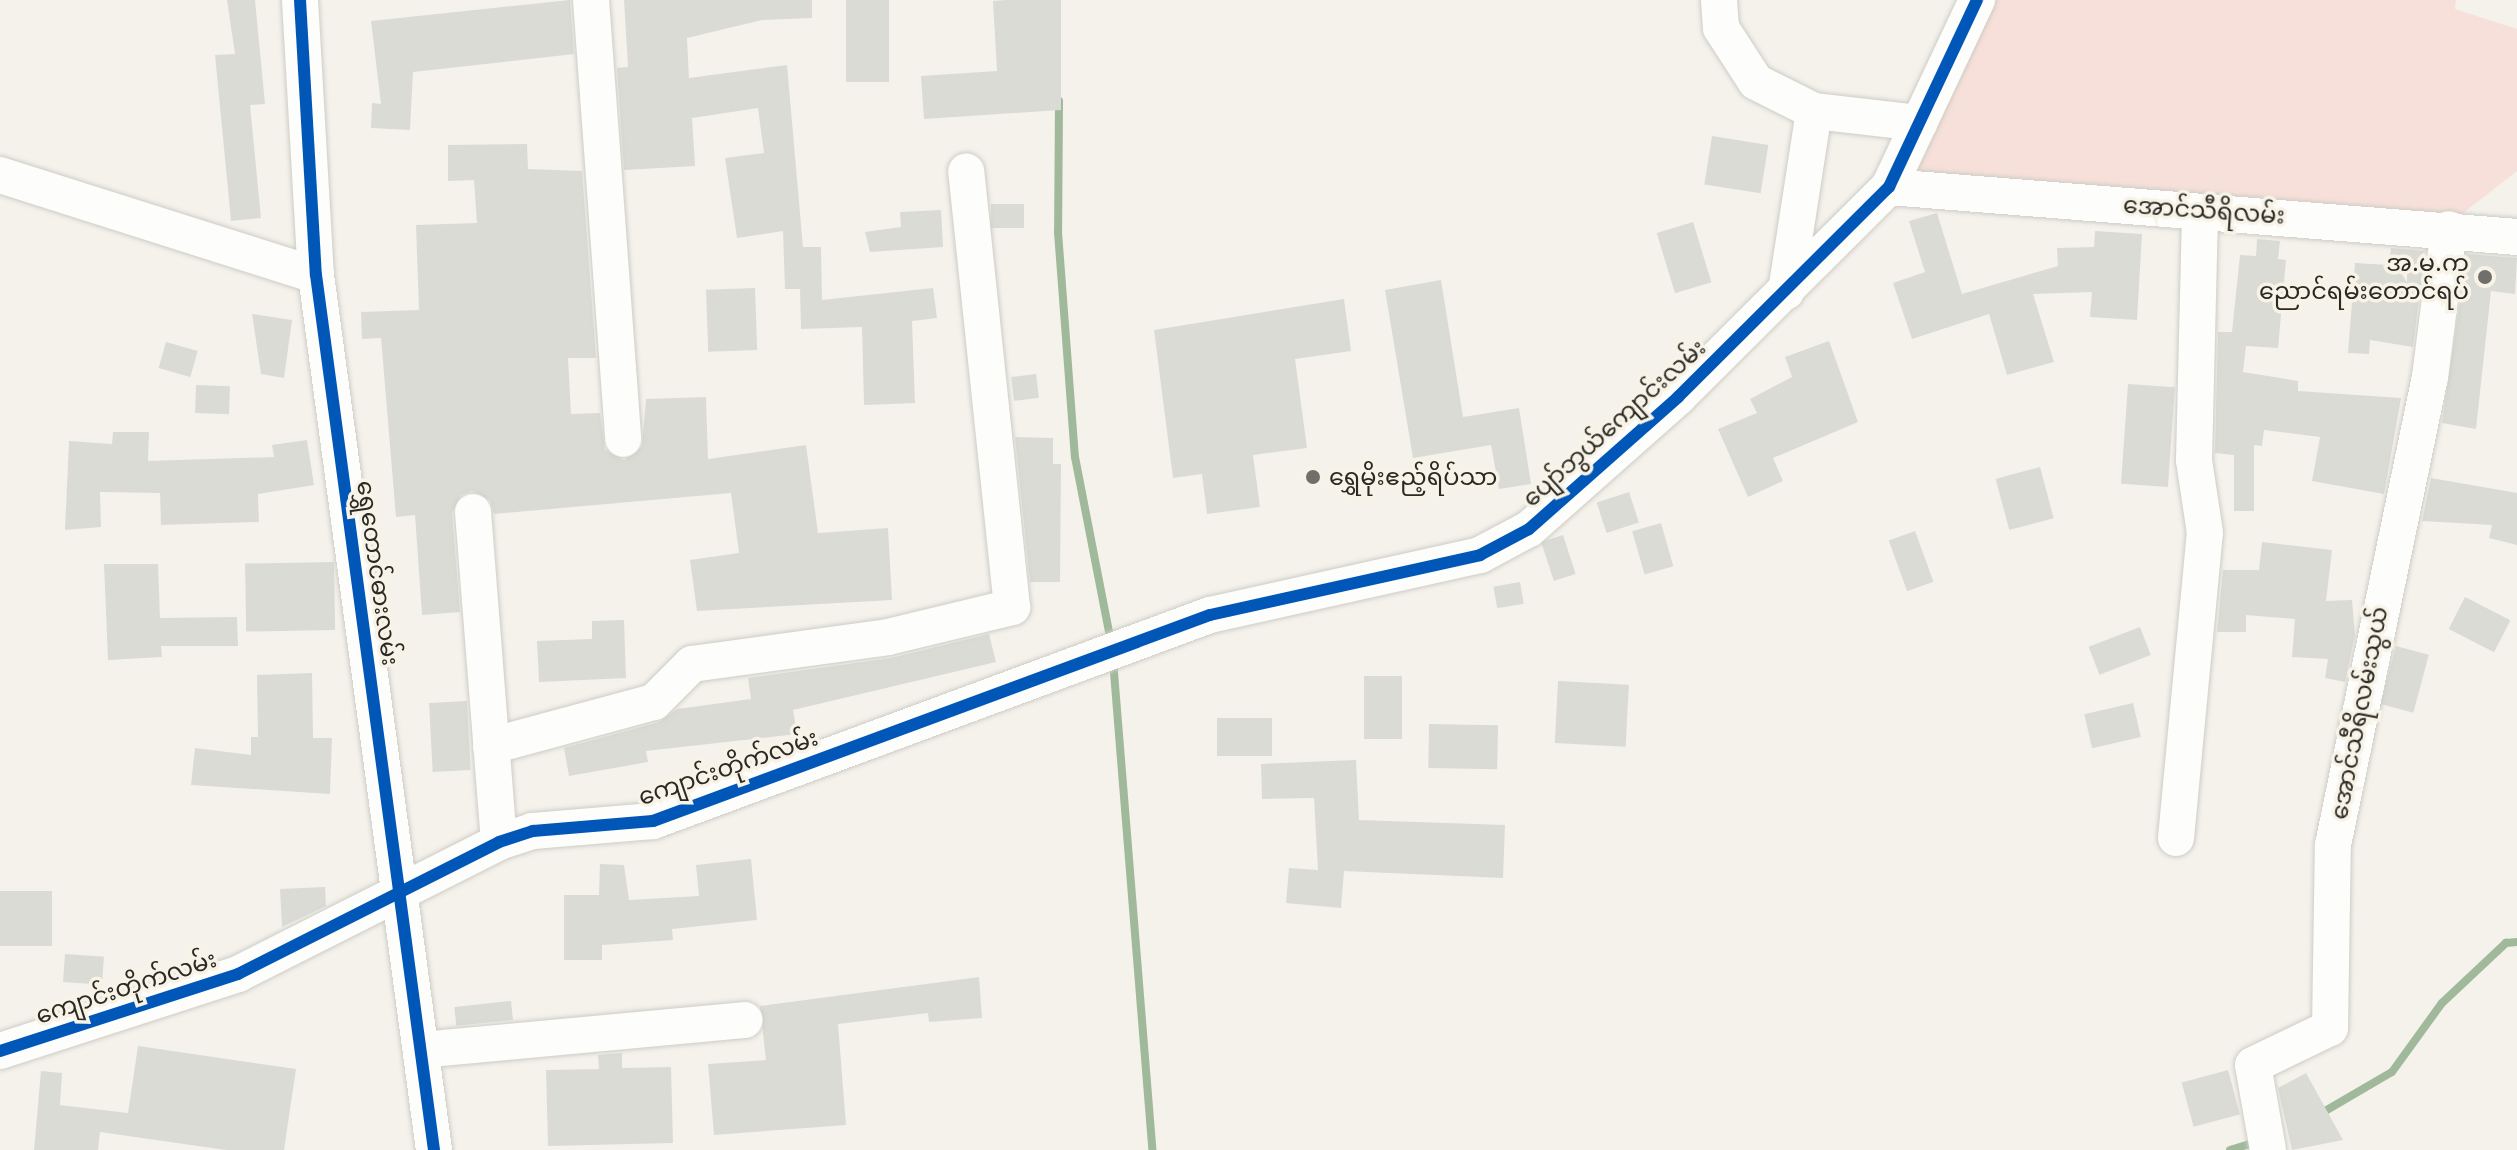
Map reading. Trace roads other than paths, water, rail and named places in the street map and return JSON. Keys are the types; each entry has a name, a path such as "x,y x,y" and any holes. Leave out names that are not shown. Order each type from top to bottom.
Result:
{"street":[{"path":"591,0 623,439"},
{"path":"1719,0 1721,28 1756,82 1814,111 1919,123"},
{"name":"ပျော်ဘွယ်ကျောင်းလမ်း","path":"1113,648 1210,615 1480,555 1529,529 1786,292 1889,187 1977,0"},
{"name":"ရွှေတောင်ဓားလမ်း","path":"309,1 316,275 434,1150"},
{"path":"1786,292 1814,111"},
{"path":"491,746 654,702 692,664 888,637 1012,607 966,171"},
{"path":"0,175 316,275"},
{"name":"အောင်သီရိလမ်း","path":"1889,187 2449,229 2517,237"},
{"path":"2176,838 2205,533 2194,460 2200,212"},
{"name":"အောင်သီရိလမ်းသွယ်","path":"2268,1150 2253,1065 2330,1028 2333,845 2430,377 2449,229"},
{"path":"473,512 499,842"},
{"name":"ကျောင်းတိုက်လမ်း","path":"0,1051 238,974 400,898 499,842 533,831 653,821 1113,648"},
{"path":"421,1050 745,1020"}],"waterway":[{"path":"1059,101 1058,232 1075,457 1111,643"},
{"path":"1113,660 1152,1150"},
{"path":"2320,1114 2392,1072 2442,1003 2506,943 2517,942"},
{"path":"2230,1150 2257,1142"}],"place":[{"name":"အ.မ.က ညောင်ရမ်းတောင်ရပ်","path":"2485,277"},
{"name":"ရွှေမိုးဧည့်ရိပ်သာ","path":"1313,477"}]}
